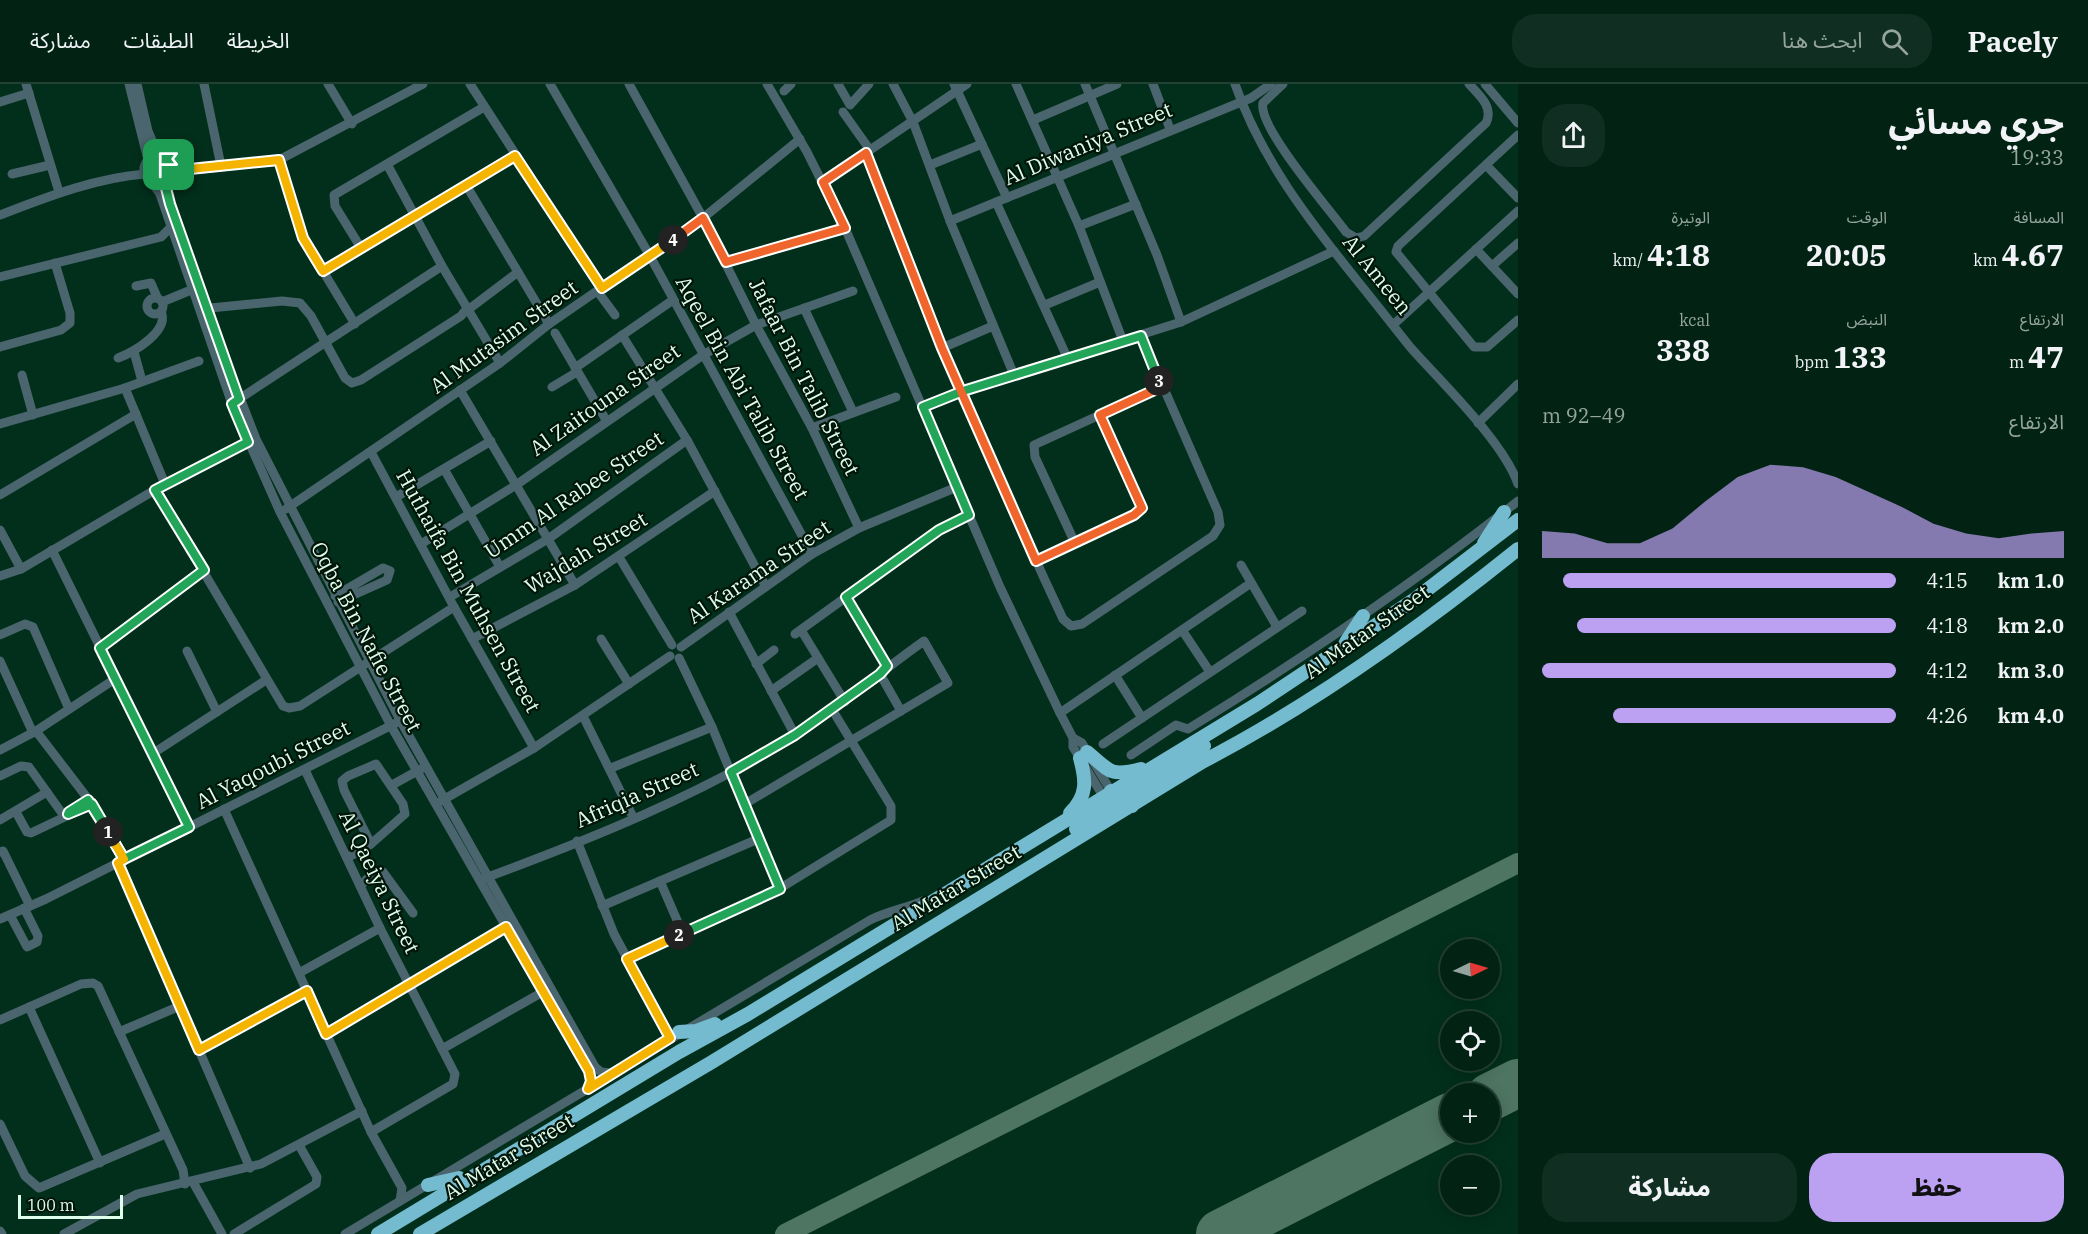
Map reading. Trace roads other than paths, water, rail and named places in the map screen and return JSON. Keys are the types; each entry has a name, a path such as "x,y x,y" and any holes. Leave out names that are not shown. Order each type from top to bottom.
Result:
{"highway":[{"path":"1481,548 1513,503"},
{"name":"Al Matar Street","path":"420,1234 540,1165 960,911 1001,876 1110,802 1154,765 1257,704 1415,599 1518,520"},
{"name":"Al Matar Street","path":"378,1234 1060,824 1110,802 1132,806 1202,762 1250,737 1390,645 1518,549"},
{"path":"1342,647 1363,616"},
{"path":"1132,806 1124,804 1124,797 1214,740 1257,704"},
{"path":"1084,755 1113,773 1125,773 1154,765"},
{"path":"1060,824 1075,808 1084,792 1086,782 1084,755"},
{"path":"675,1035 701,1030 750,1010"},
{"path":"428,1185 450,1182 492,1166"}],"street":[{"name":"Oqba Bin Nafie Street","path":"129,84 147,170 160,194 191,290 201,309"},
{"path":"137,84 148,131 159,156 168,162 190,169"},
{"path":"204,84 221,166"},
{"path":"328,84 352,124"},
{"path":"399,84 405,94"},
{"path":"147,170 159,181 190,169 279,160 352,124 423,84"},
{"path":"470,84 615,315"},
{"name":"Aqeel Bin Abi Talib Street","path":"550,84 650,256 812,554"},
{"name":"Jafaar Bin Talib Street","path":"629,84 703,218 756,325 812,428 859,528"},
{"path":"767,84 800,139 845,228 969,515 1059,713 1073,738 1082,743 1084,755 1110,802"},
{"path":"838,84 868,152 942,348 1063,619 1076,626 1217,532 1220,519 1161,387 1141,336"},
{"path":"847,108 869,84"},
{"path":"893,84 913,122 950,221 1014,375"},
{"path":"823,182 913,122 956,88 967,84"},
{"path":"1016,84 1079,226 1123,341"},
{"path":"1085,84 1116,152 1181,322"},
{"path":"1033,120 1117,84"},
{"path":"1153,84 1170,129"},
{"name":"Al Ameen","path":"1235,84 1241,102 1263,147 1287,188 1393,325 1478,423 1516,474 1518,484"},
{"name":"Al Diwaniya Street","path":"950,221 1170,129 1241,102 1271,84"},
{"path":"1283,84 1265,100 1262,110 1275,138 1349,235 1360,237 1483,126 1488,118 1485,103 1469,84"},
{"path":"1485,84 1518,123"},
{"path":"0,102 28,88 59,192"},
{"path":"956,88 1007,198"},
{"path":"1485,103 1495,95"},
{"path":"361,248 333,199 337,194 388,166 484,107"},
{"path":"1518,135 1397,248 1397,256 1471,344 1481,349 1487,347 1518,320"},
{"name":"Al Mutasim Street","path":"280,512 500,363 549,324 703,218 800,139"},
{"path":"930,165 982,144"},
{"path":"0,215 59,192 147,170 159,156"},
{"path":"323,271 515,156"},
{"path":"279,160 303,238 355,324"},
{"name":"Oqba Bin Nafie Street","path":"168,162 170,204 201,309 235,402 280,512 366,665 400,720 422,768 546,989 595,1067 601,1072 611,1073"},
{"path":"12,174 50,165"},
{"path":"1486,165 1518,198"},
{"path":"388,166 442,266 500,363"},
{"path":"1287,188 1303,175"},
{"path":"466,185 549,324"},
{"path":"996,202 1067,357"},
{"path":"1079,226 1136,204"},
{"path":"1393,325 1518,212"},
{"path":"0,277 161,237 170,228"},
{"path":"726,262 845,228"},
{"path":"1492,266 1518,243"},
{"path":"1476,249 1518,294"},
{"path":"923,407 963,391 1181,322 1334,251"},
{"path":"0,347 61,330 70,323 70,313 55,263"},
{"path":"235,402 442,266"},
{"path":"201,309 282,301 300,303 311,316 324,344 345,378 356,382 461,316 468,308 518,272"},
{"path":"1045,305 1100,282"},
{"path":"118,358 134,352 161,326 164,320 160,303 151,283 136,286"},
{"path":"160,303 191,290"},
{"name":"Al Zaitouna Street","path":"422,544 516,485 606,420 703,355 756,325 853,291"},
{"path":"552,387 673,300"},
{"path":"804,308 853,412"},
{"path":"942,348 993,326"},
{"path":"555,333 606,420"},
{"path":"622,335 687,440 765,585"},
{"path":"134,352 142,381"},
{"path":"0,424 125,388 199,361"},
{"path":"22,375 33,415"},
{"path":"1478,423 1518,384"},
{"path":"1075,543 1033,449 1040,441 1161,387"},
{"path":"125,388 165,484"},
{"path":"460,390 575,585"},
{"path":"812,428 896,397"},
{"path":"0,495 136,414"},
{"path":"1036,561 1134,515 1142,508 1100,415"},
{"name":"Umm Al Rabee Street","path":"450,597 548,539 687,440"},
{"name":"Oqba Bin Nafie Street","path":"252,441 290,507 337,599 391,726 422,768"},
{"path":"0,576 21,568 165,484 252,441"},
{"path":"396,497 491,441"},
{"name":"Huthaifa Bin Muhsen Street","path":"371,452 454,607 534,748"},
{"path":"444,470 500,567"},
{"name":"Al Karama Street","path":"676,646 812,554 859,528 957,487"},
{"path":"155,490 283,706 294,708 366,665 454,607"},
{"name":"Wajdah Street","path":"472,639 575,585 715,491"},
{"name":"Al Matar Street","path":"1131,755 1176,725 1188,729 1287,668 1363,616 1513,503"},
{"path":"845,702 818,658 798,632 939,530 969,515"},
{"path":"0,530 21,568"},
{"path":"52,550 189,827"},
{"path":"441,801 534,748 682,651 676,646 619,557"},
{"path":"1503,561 1518,560"},
{"path":"1240,565 1277,627"},
{"path":"383,568 390,571 387,580 337,599 383,568"},
{"path":"100,648 204,570"},
{"path":"1059,713 1251,583"},
{"path":"846,597 887,666"},
{"path":"1103,744 1302,611"},
{"path":"729,612 795,735"},
{"path":"0,635 25,624 33,627 69,710"},
{"path":"1182,630 1210,672"},
{"path":"601,639 629,684"},
{"name":"Afriqia Street","path":"484,878 633,817 731,772 833,711 887,666 924,641 948,683 901,711"},
{"path":"756,664 774,650"},
{"path":"187,651 217,712"},
{"path":"674,657 712,727 780,889"},
{"path":"771,691 818,658"},
{"path":"0,661 35,732 90,802 121,861 250,1168"},
{"path":"743,805 901,711 880,674"},
{"path":"1114,675 1142,718"},
{"path":"0,750 35,732 116,680"},
{"path":"152,754 266,680"},
{"path":"627,959 780,889 891,820 891,806 833,711"},
{"path":"584,716 633,817"},
{"name":"Al Yaqoubi Street","path":"0,919 305,770 400,720"},
{"path":"611,768 712,727"},
{"path":"347,858 371,844 405,814 405,808 392,785 376,764 342,781 344,790 371,844"},
{"path":"0,776 26,765 66,815"},
{"path":"392,785 422,768"},
{"name":"Al Qaeiya Street","path":"305,770 408,985 455,1074 453,1084 371,1132"},
{"path":"0,820 48,792"},
{"path":"16,812 27,832 31,833 90,802"},
{"path":"224,809 371,1132 402,1188 400,1201"},
{"path":"602,906 758,839"},
{"path":"577,841 602,906 627,959 675,1035"},
{"path":"2,851 27,907 38,936 37,942 27,947 10,915"},
{"path":"360,886 373,873 383,873 413,913"},
{"path":"660,881 683,934"},
{"name":"Al Matar Street","path":"345,1234 611,1073 884,913 901,911 928,898 936,899"},
{"path":"326,1034 509,925"},
{"path":"299,974 380,928"},
{"path":"0,1020 81,984 93,983 102,993 189,1183 222,1234"},
{"name":"Oqba Bin Nafie Street","path":"546,989 589,1071 591,1081 588,1089"},
{"path":"442,1049 546,989"},
{"path":"199,1050 307,991"},
{"path":"119,1032 180,1006"},
{"path":"29,1007 100,1163"},
{"path":"64,1234 137,1194 250,1168 362,1111"},
{"path":"0,1124 25,1176 34,1187 45,1187 165,1134"},
{"path":"234,1234 316,1184 315,1173 299,1145"},
{"path":"402,1188 415,1193"}]}
